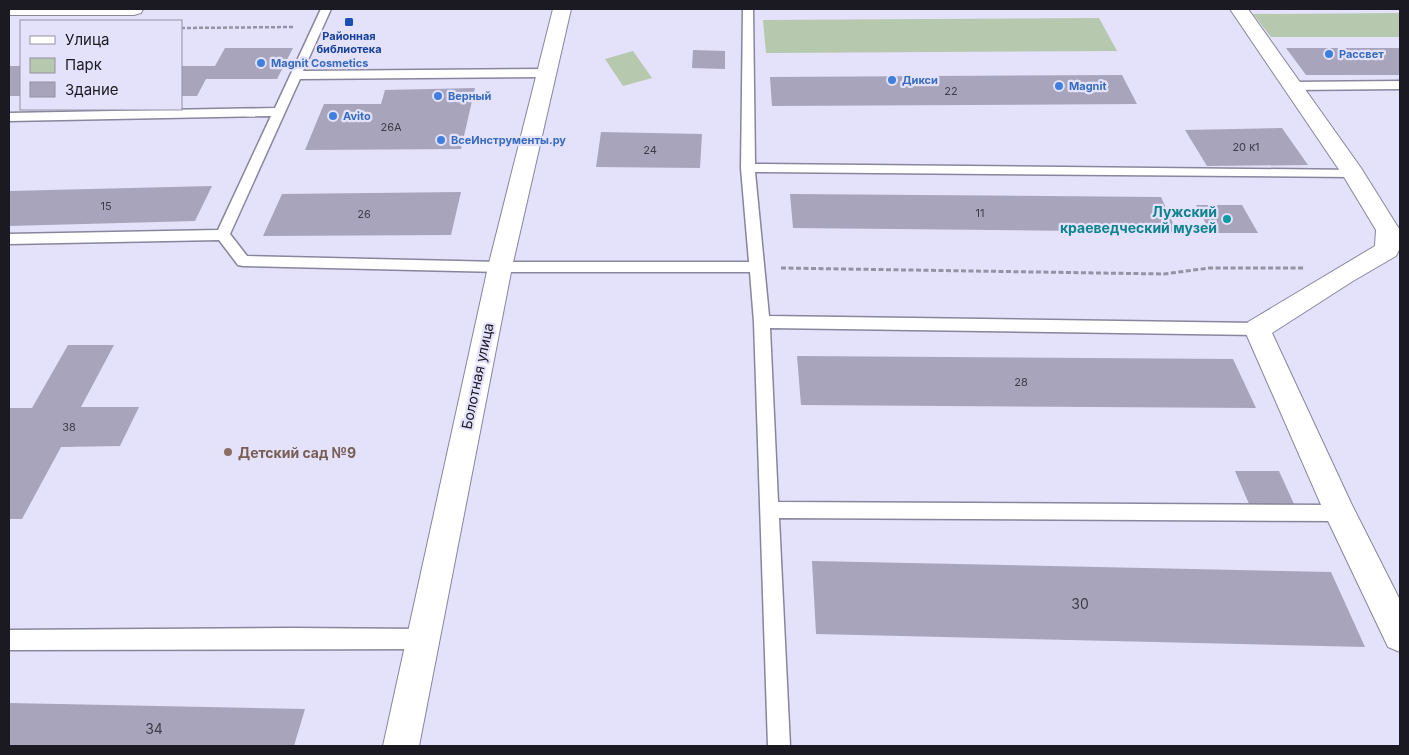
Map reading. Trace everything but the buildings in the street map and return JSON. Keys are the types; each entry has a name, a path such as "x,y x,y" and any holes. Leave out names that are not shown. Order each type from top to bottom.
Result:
{"street":[{"path":"9,9 134,9"},
{"name":"Болотная улица","path":"401,746 500,267 562,9"},
{"path":"1239,9 1353,173 1388,230 1394,251 1344,274 1257,329 1340,513 1400,635"}],"lane":[{"path":"223,235 326,9"},
{"path":"748,9 748,168 762,322 779,746"},
{"path":"296,75 547,73"},
{"path":"1292,86 1400,85"},
{"path":"9,117 280,112"},
{"path":"748,168 1353,173"},
{"path":"223,235 243,261 500,267 756,267"},
{"path":"9,239 223,235"},
{"path":"762,322 1257,329"},
{"path":"770,510 1340,513"},
{"path":"9,640 422,639"}],"path":[{"path":"182,28 317,27"},
{"path":"756,267 1164,274 1209,268 1296,267 1344,274"}],"green space":[{"path":"1400,13 1400,37 1271,37 1253,14"},
{"path":"1099,18 1117,51 766,53 763,20"},
{"path":"633,51 652,78 623,86 605,59"}],"place":[{"name":"Районная библиотека","path":"349,22"},
{"name":"Рассвет","path":"1329,54"},
{"name":"Magnit Cosmetics","path":"261,63"},
{"name":"Дикси","path":"892,80"},
{"name":"Magnit","path":"1059,86"},
{"name":"Верный","path":"438,96"},
{"name":"Avito","path":"333,116"},
{"name":"ВсеИнструменты.ру","path":"441,140"},
{"name":"Лужский краеведческий музей","path":"1227,219"},
{"name":"Детский сад №9","path":"228,452"}]}
